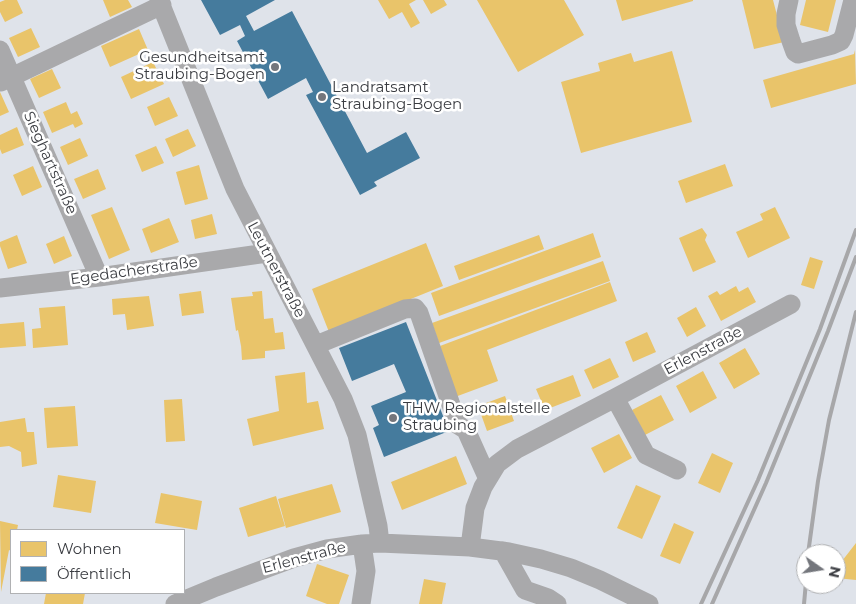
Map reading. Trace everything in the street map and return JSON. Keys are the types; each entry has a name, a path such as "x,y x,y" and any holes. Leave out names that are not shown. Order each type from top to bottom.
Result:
{"street":[{"path":"789,0 786,25 798,54 842,41 853,0"},
{"path":"6,80 160,3"},
{"name":"Leutnerstraße","path":"160,3 235,189 343,399 358,436 378,526 371,543 361,604"},
{"name":"Sieghartstraße","path":"0,50 6,80 99,277"},
{"name":"Egedacherstraße","path":"0,288 99,277 267,253"},
{"name":"Erlenstraße","path":"470,547 475,508 483,487 497,464 517,449 791,304"},
{"path":"316,345 405,309 415,308 419,313 458,425 466,430 488,479"},
{"path":"615,398 646,455 677,470"},
{"name":"Erlenstraße","path":"175,604 294,558 327,549 371,543 470,547 503,551 541,559 571,568 616,587 649,604"},
{"path":"503,551 525,590 548,598 557,604"}],"building: Wohnen":[{"path":"17,0 23,13 5,22 0,12 0,2"},
{"path":"103,0 128,0 132,7 110,17"},
{"path":"378,0 416,0 409,4 420,23 411,28 402,12 389,19"},
{"path":"423,0 444,0 447,5 431,14"},
{"path":"477,0 564,0 584,35 518,72"},
{"path":"616,0 693,0 693,1 622,21"},
{"path":"742,0 773,0 784,42 754,49"},
{"path":"806,0 836,0 828,32 800,25"},
{"path":"31,28 40,47 18,57 9,38"},
{"path":"139,29 148,50 110,67 101,46"},
{"path":"855,50 856,84 771,108 763,80 854,54"},
{"path":"672,51 692,122 581,153 561,82 600,71 598,63 631,53 634,62"},
{"path":"153,62 164,84 131,99 121,77"},
{"path":"52,69 61,88 39,98 30,79"},
{"path":"0,92 9,112 0,116"},
{"path":"169,97 178,116 155,126 147,107"},
{"path":"66,102 71,114 77,111 83,124 75,128 73,124 52,133 43,112"},
{"path":"17,127 24,145 2,154 0,135"},
{"path":"188,129 196,146 173,157 165,139"},
{"path":"80,138 88,156 68,165 60,147"},
{"path":"156,146 164,163 142,172 135,155"},
{"path":"725,164 733,186 686,203 678,181"},
{"path":"199,165 208,199 185,205 176,172"},
{"path":"33,166 42,187 22,196 13,175"},
{"path":"98,169 106,189 83,199 74,179"},
{"path":"112,207 130,250 109,259 91,215"},
{"path":"775,207 790,238 748,258 736,232 763,220 760,214"},
{"path":"212,214 217,234 195,239 191,220"},
{"path":"169,218 179,242 151,253 142,229"},
{"path":"702,228 707,235 705,240 716,262 693,272 679,238"},
{"path":"593,233 601,257 439,316 431,293"},
{"path":"17,235 27,263 8,269 0,242"},
{"path":"539,235 544,249 459,280 454,266"},
{"path":"64,236 72,256 54,264 46,244"},
{"path":"426,243 443,286 329,332 312,289"},
{"path":"810,257 823,261 814,289 801,285"},
{"path":"603,261 610,281 439,343 432,323"},
{"path":"610,282 617,301 487,350 498,381 455,397 440,346"},
{"path":"736,286 739,292 748,287 756,302 721,321 708,296 717,291 720,295"},
{"path":"201,291 204,313 182,316 179,294"},
{"path":"262,291 264,319 273,318 275,333 283,332 285,349 265,351 265,358 242,360 241,345 238,330 236,331 231,298 253,296 252,292"},
{"path":"149,296 154,326 127,330 125,314 113,315 112,299"},
{"path":"65,306 68,345 33,348 32,329 41,328 39,308"},
{"path":"696,307 706,326 687,337 677,318"},
{"path":"24,322 26,346 0,348 0,324"},
{"path":"647,332 656,352 633,362 625,342"},
{"path":"745,348 760,374 734,389 719,363"},
{"path":"610,358 619,377 593,389 584,370"},
{"path":"703,371 717,398 690,413 676,386"},
{"path":"305,372 307,403 318,401 324,429 253,446 247,419 279,411 275,376"},
{"path":"573,375 581,396 545,410 536,389"},
{"path":"661,395 674,420 645,435 632,410"},
{"path":"505,396 514,421 487,431 478,406"},
{"path":"182,399 185,441 166,442 164,400"},
{"path":"75,406 78,446 47,448 44,408"},
{"path":"25,418 27,432 34,432 37,464 22,467 21,452 9,446 0,447 0,422"},
{"path":"619,434 632,458 604,473 591,448"},
{"path":"712,453 733,463 720,493 698,483"},
{"path":"456,456 467,484 402,510 391,482"},
{"path":"58,475 96,481 91,513 53,507"},
{"path":"332,484 341,512 286,528 278,499"},
{"path":"636,485 661,496 642,539 617,528"},
{"path":"161,493 202,501 197,530 155,523"},
{"path":"276,496 285,526 248,537 239,508"},
{"path":"0,521 18,525 17,529 10,529 10,550 1,592"},
{"path":"674,523 694,532 680,564 660,556"},
{"path":"856,543 856,580 846,579 846,556"},
{"path":"317,564 349,575 339,604 327,604 306,596"},
{"path":"424,579 446,583 442,604 419,604"},
{"path":"46,594 85,594 83,604 44,604"}],"building: Öffentlich":[{"name":"Landratsamt Straubing-Bogen","path":"201,0 275,0 246,16 254,31 292,11 367,153 406,132 420,158 374,182 377,186 360,195 306,95 313,92 306,78 268,99 237,41 245,36 240,25 220,35"},
{"path":"406,322 449,431 384,457 373,428 379,425 371,406 406,392 394,364 352,381 339,348"}],"railway":[{"path":"701,604 758,480 820,329 856,230"},
{"path":"712,604 766,483 856,257"},
{"path":"809,544 829,420 856,312"},
{"path":"804,604 805,594"}],"place":[{"name":"Gesundheitsamt Straubing-Bogen","path":"275,67"},
{"name":"Landratsamt Straubing-Bogen","path":"322,97"},
{"name":"THW Regionalstelle Straubing","path":"393,418"}]}
